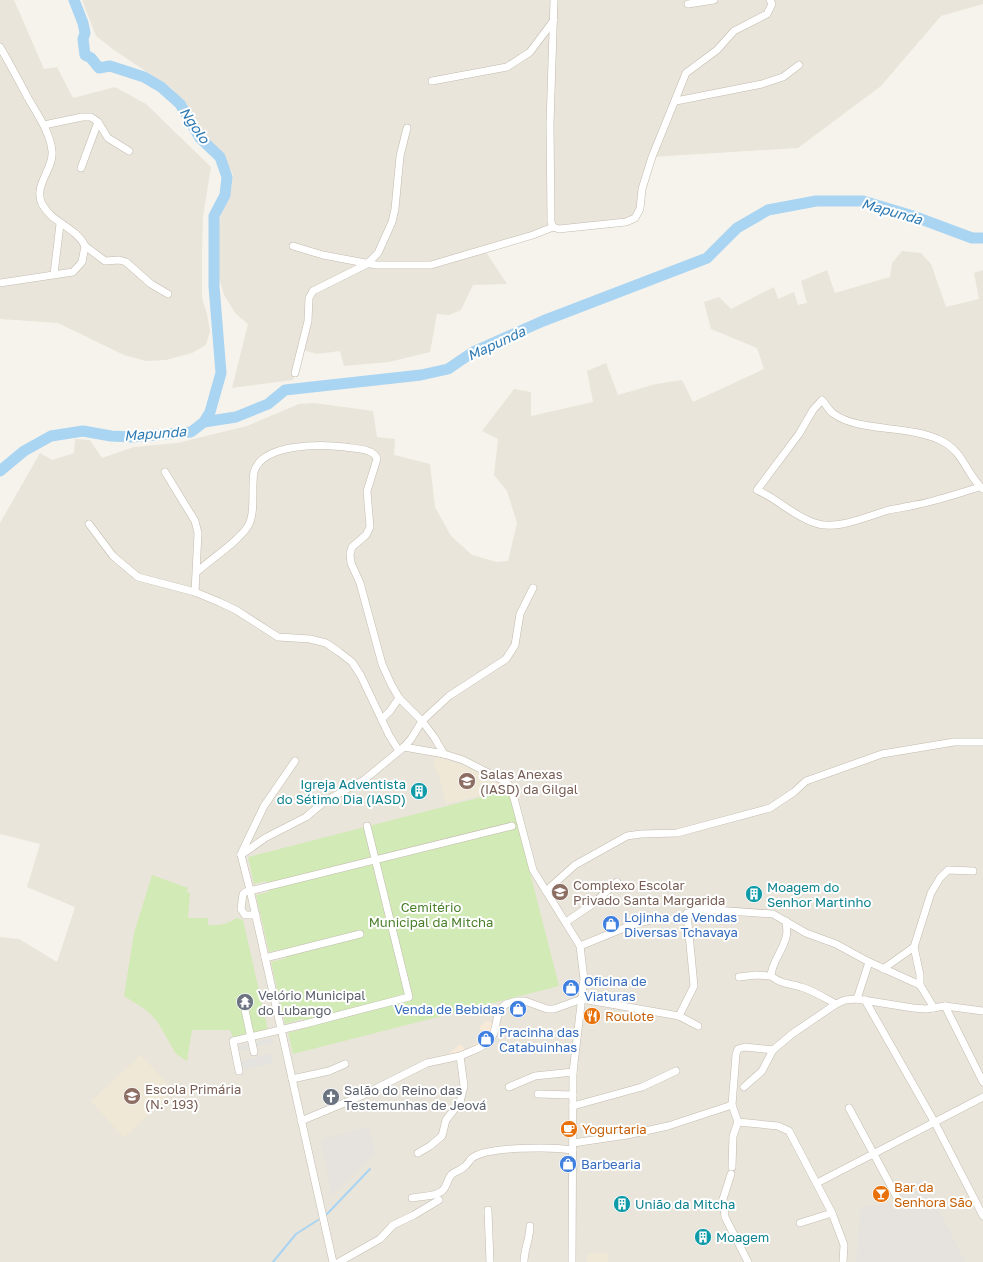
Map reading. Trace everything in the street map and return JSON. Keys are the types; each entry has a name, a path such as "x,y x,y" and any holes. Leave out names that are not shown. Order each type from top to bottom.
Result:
{"street":[{"path":"553,227 551,222 550,124 554,0"},
{"path":"688,4 714,0"},
{"path":"293,246 323,255 367,264 405,266 431,265 533,235 553,227 559,229 576,228 626,222 636,218 640,209 642,189 652,157 676,101 686,73 717,50 734,31 766,14 772,4 770,0"},
{"path":"432,82 507,67 530,52 554,20"},
{"path":"0,47 44,126 52,152 51,161 44,176 40,195 42,204 60,224 76,234 85,246 105,261 119,260 126,262 151,284 168,294"},
{"path":"676,101 762,84 783,77 799,65"},
{"path":"44,126 91,117 98,122 108,138 129,151"},
{"path":"81,168 98,122"},
{"path":"294,373 308,321 310,298 313,291 367,264 378,253 392,222 395,210 400,156 407,128"},
{"path":"54,274 60,224"},
{"path":"0,284 73,272 78,269 83,258 85,246"},
{"path":"822,400 833,413 848,421 918,432 941,440 959,454 981,488 871,515 854,522 835,525 816,524 794,513 772,496 757,490 799,434 813,410 822,400"},
{"path":"198,571 243,533 249,525 254,472 259,462 266,456 280,450 320,446 362,449 373,453 377,459 367,491 370,526 366,535 352,547 350,554 351,563 360,583 382,664 399,698 422,721 444,754"},
{"path":"165,472 195,521 198,532 198,571 195,592"},
{"path":"89,524 113,556 138,577 195,592 236,610 278,637 310,639 326,643 352,662 361,676 382,719 402,749 444,754 462,760 504,781 511,787 533,870 580,946 584,979 577,1025 573,1072 572,1262"},
{"path":"241,854 265,838 306,816 325,801 364,780 402,749 411,739 422,721 449,696 506,659 515,645 520,614 533,588"},
{"path":"382,719 399,698"},
{"path":"546,891 575,865 627,836 677,833 770,808 794,792 806,781 882,754 954,742 983,742"},
{"path":"295,761 264,806 241,854 256,915 332,1262"},
{"path":"239,1070 233,1041 409,997 367,826"},
{"path":"256,915 245,915 241,910 243,894 250,890 512,826"},
{"path":"934,1008 920,985 920,975 914,947 931,892 940,878 948,870 973,871"},
{"path":"566,922 594,902 617,882"},
{"path":"580,946 634,924 655,919 676,919 700,908 773,914 806,932 836,944 868,962 920,985"},
{"path":"679,1016 694,986 687,914"},
{"path":"771,976 771,969 787,936 786,921"},
{"path":"265,958 360,934"},
{"path":"883,969 914,947"},
{"path":"857,999 868,962"},
{"path":"740,977 756,975 771,976 780,982 805,989 836,1004"},
{"path":"301,1121 361,1096 427,1063 460,1056 479,1048 490,1041 494,1033 499,1010 506,1004 525,1001 543,1009 554,1009 582,999 679,1016 698,1026"},
{"path":"744,1087 762,1071 773,1050 792,1034 836,1004 857,999 913,1008 934,1008 945,1006 983,1011"},
{"path":"865,1000 935,1123 983,1216"},
{"path":"945,1006 983,1082"},
{"path":"245,1010 254,1052"},
{"path":"748,1262 725,1217 723,1199 732,1171 734,1136 738,1122 732,1105 736,1054 738,1049 745,1047 773,1050"},
{"path":"418,1152 442,1136 446,1120 460,1102 464,1086 460,1056"},
{"path":"292,1079 329,1071 345,1064"},
{"path":"573,1106 642,1087 676,1071"},
{"path":"509,1087 535,1076 573,1072"},
{"path":"538,1094 574,1095"},
{"path":"817,1183 983,1097"},
{"path":"412,1198 440,1192 445,1187 450,1176 463,1169 471,1159 477,1156 501,1151 573,1146 647,1130 732,1105"},
{"path":"850,1108 899,1201"},
{"path":"738,1122 778,1126 789,1131 832,1213 844,1245 844,1262"},
{"path":"339,1262 380,1240 393,1225 414,1215 439,1200"},
{"path":"488,1210 490,1262"},
{"path":"800,1223 832,1213"},
{"path":"524,1262 524,1249 529,1240 530,1226"}],"shaded area":[{"path":"0,0 14,0 44,69 57,67 73,98 115,87 146,104 211,167 203,217 202,253 202,298 210,331 206,345 192,353 166,360 146,361 124,355 58,323 0,319"},
{"path":"82,0 983,0 983,4 941,16 881,86 798,148 652,157 635,218 559,229 484,249 507,284 473,285 461,310 449,315 437,314 430,352 389,362 344,366 340,351 317,354 300,349 293,380 232,388 248,324 236,314 224,295 217,271 219,220 231,191 233,174 220,152 202,135 183,101 171,88 114,50 96,36"},
{"path":"902,251 921,253 931,264 946,307 979,299 974,273 983,270 983,1262 0,1262 0,937 19,939 57,962 75,907 27,887 40,844 0,834 0,523 40,453 52,460 74,453 75,439 90,440 102,458 134,447 177,443 247,426 299,404 314,403 373,411 377,437 395,439 394,455 430,464 435,507 451,536 472,555 497,562 508,561 517,523 507,491 494,475 498,439 482,431 514,389 531,392 531,416 593,402 587,371 606,363 618,395 656,384 682,380 693,402 764,369 757,348 711,329 704,302 719,297 731,309 774,287 778,299 794,292 798,305 807,303 801,281 827,270 835,293 890,277 892,263"},
{"name":"Salas Anexas (IASD) da Gilgal","path":"436,757 466,766 505,787 505,789 446,804 439,775 433,765"},
{"name":"Pracinha das Catabuinhas","path":"487,1020 494,1025 489,1040 479,1047 447,1057 447,1055 461,1044 465,1050 485,1038 479,1027"},
{"path":"272,1038 273,1043 238,1051 237,1046"},
{"path":"271,1054 273,1063 242,1070 240,1061"},
{"name":"Escola Primária (N.º 193)","path":"141,1055 174,1091 124,1138 91,1101"},
{"path":"369,1127 375,1153 332,1196 321,1140"},
{"path":"922,1178 965,1262 856,1262 861,1207 905,1202 899,1191"},
{"path":"608,1253 608,1262 587,1262 587,1254"}],"green space":[{"name":"Cemitério Municipal da Mitcha","path":"509,790 559,986 293,1054 288,1033 306,1028 303,1019 285,1024 271,962 286,958 284,949 269,952 256,895 269,892 266,881 254,884 248,857"},
{"path":"152,875 188,888 187,892 190,893 188,918 208,918 208,925 223,924 236,918 243,920 268,1030 233,1038 230,1030 192,1030 187,1061 176,1054 157,1021 146,1010 124,996 134,933"}],"waterway":[{"name":"Ngolo","path":"74,0 83,23 85,33 83,39 85,55 91,58 99,68 110,66 144,77 161,87 180,104 200,138 220,157 227,177 225,195 214,216 214,286 221,373 210,412 204,422"},
{"name":"Mapunda","path":"0,471 24,451 51,436 83,431 111,436 131,437 191,432 204,422 236,417 268,404 285,390 421,375 448,369 473,352 543,321 707,258 737,228 768,210 816,201 863,201 913,216 972,238 983,238"},
{"path":"327,1214 370,1169"},
{"path":"273,1262 296,1234 318,1220"}],"place":[{"name":"Salas Anexas (IASD) da Gilgal","path":"467,781"},
{"name":"Igreja Adventista do Sétimo Dia (IASD)","path":"419,791"},
{"name":"Complexo Escolar Privado Santa Margarida","path":"560,892"},
{"name":"Moagem do Senhor Martinho","path":"754,894"},
{"name":"Lojinha de Vendas Diversas Tchavaya","path":"611,924"},
{"name":"Oficina de Viaturas","path":"571,988"},
{"name":"Velório Municipal do Lubango","path":"245,1002"},
{"name":"Venda de Bebidas","path":"518,1009"},
{"name":"Roulote","path":"592,1016"},
{"name":"Pracinha das Catabuinhas","path":"486,1039"},
{"name":"Escola Primária (N.º 193)","path":"132,1096"},
{"name":"Salão do Reino das Testemunhas de Jeová","path":"331,1097"},
{"name":"Yogurtaria","path":"569,1129"},
{"name":"Barbearia","path":"568,1164"},
{"name":"Bar da Senhora São","path":"881,1194"},
{"name":"União da Mitcha","path":"622,1204"},
{"name":"Moagem","path":"703,1237"}]}
